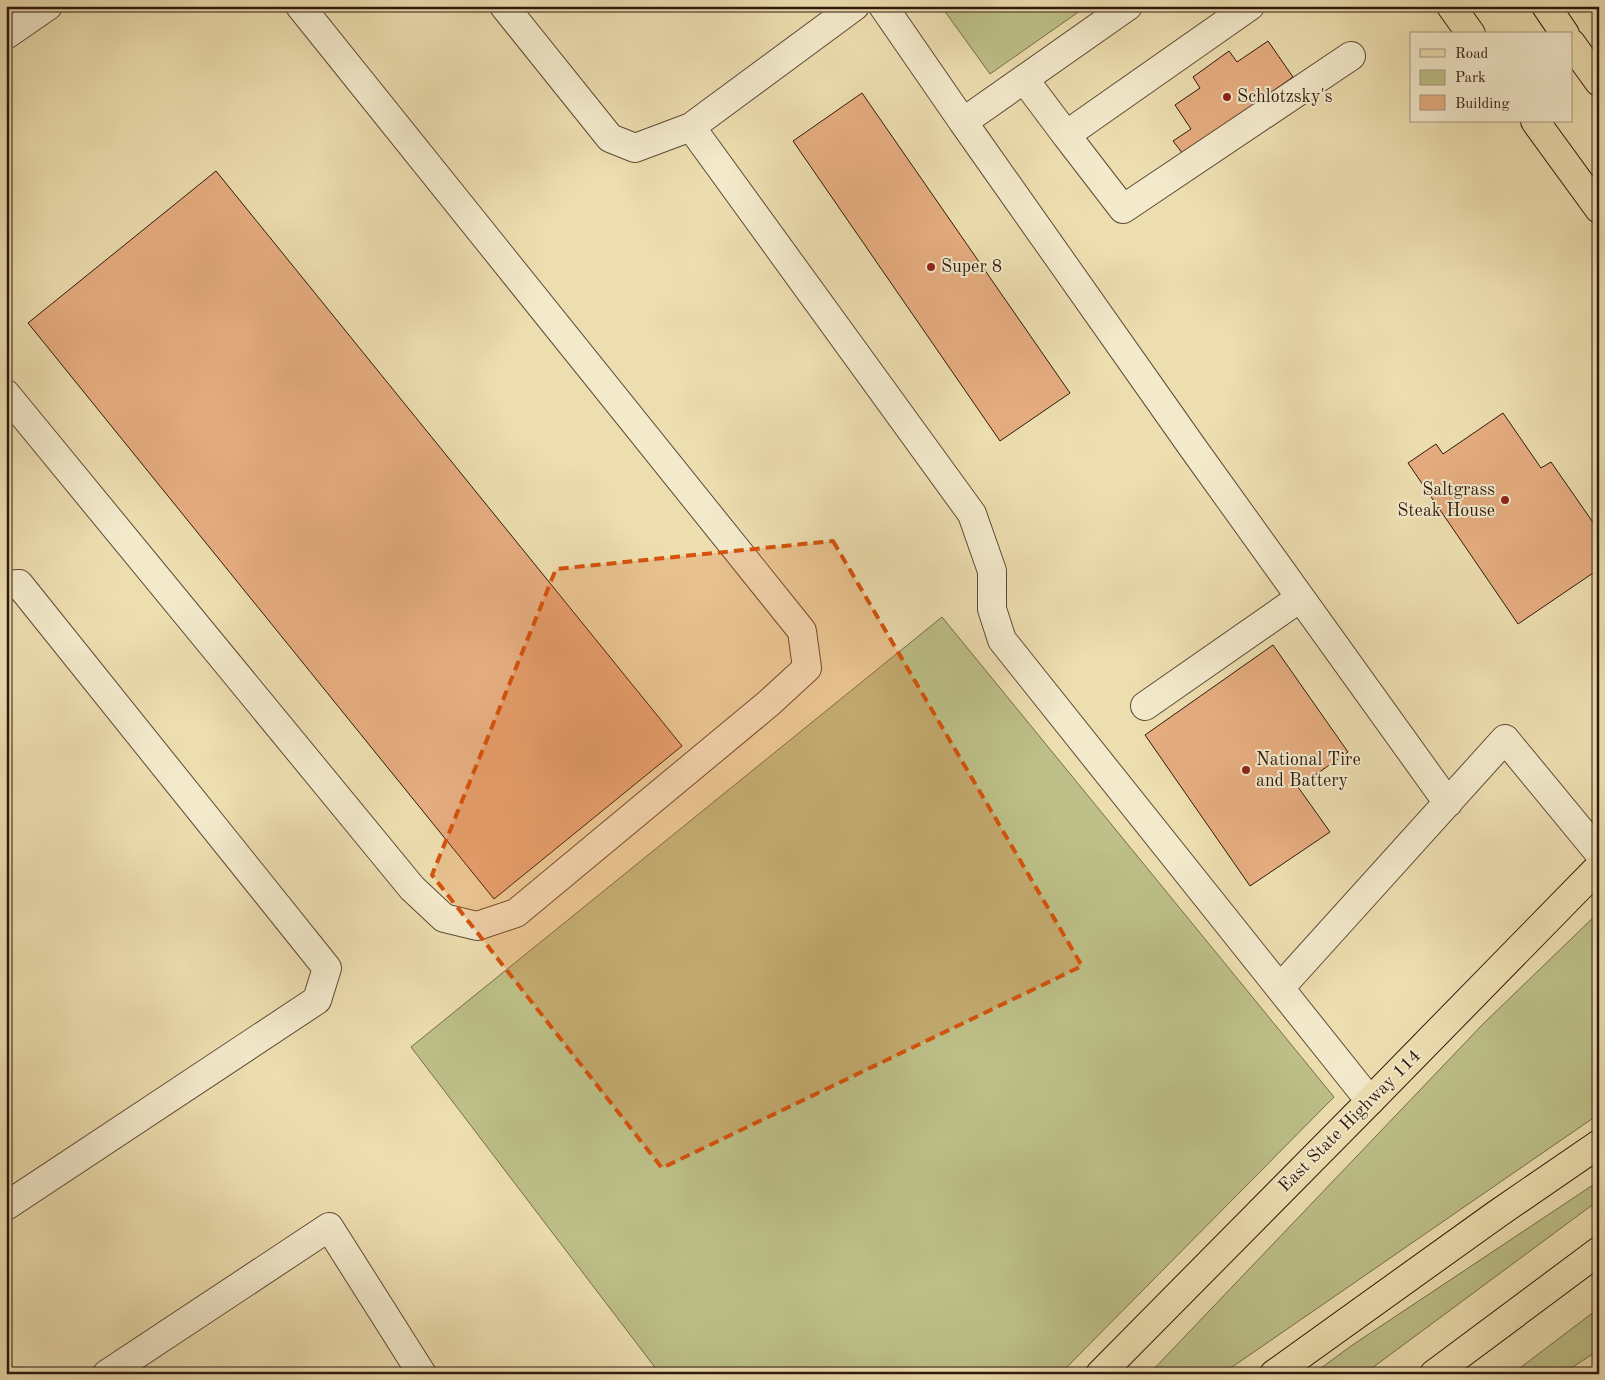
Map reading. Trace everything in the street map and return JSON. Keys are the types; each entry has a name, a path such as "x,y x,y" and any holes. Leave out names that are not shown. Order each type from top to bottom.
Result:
{"main road":[{"path":"1451,6 1470,32"},
{"path":"1546,6 1564,32"},
{"path":"1572,44 1599,82"},
{"path":"1535,122 1586,174 1599,209"},
{"name":"East State Highway 114","path":"1100,1374 1599,867"},
{"path":"1274,1374 1497,1214 1599,1144"},
{"path":"1434,1374 1599,1251"}],"street":[{"path":"6,35 48,6"},
{"path":"6,394 412,888 444,918 476,926 516,913 769,703 807,668 802,632 300,6"},
{"path":"504,6 610,138 635,148 690,127 854,6"},
{"path":"883,6 1187,440 1448,803"},
{"path":"963,122 1128,6"},
{"path":"1066,135 1250,6"},
{"path":"1024,79 1123,209 1351,56"},
{"path":"690,127 972,514 992,571 992,609 1002,640 1370,1101"},
{"path":"6,585 19,584 328,968 317,1000 6,1206"},
{"path":"1145,706 1300,598"},
{"path":"1280,988 1505,739 1599,853"},
{"path":"107,1374 329,1226 422,1374"}],"highlighted area":[{"path":"833,541 1082,966 662,1168 432,875 556,569"}],"green space":[{"path":"941,6 1087,6 990,74"},
{"path":"942,617 1334,1097 1060,1374 660,1374 411,1047"},
{"path":"1599,912 1599,1114 1222,1374 1149,1374 1482,1025"},
{"path":"1599,1181 1599,1200 1364,1374 1313,1374 1351,1346"},
{"path":"1599,1308 1599,1350 1562,1374 1512,1374"}],"building":[{"name":"Schlotzsky's","path":"1268,41 1293,77 1183,154 1173,141 1191,129 1175,105 1200,88 1193,77 1229,51 1237,62"},
{"name":"Super 8","path":"862,93 1070,393 1000,441 793,141"},
{"path":"216,171 682,746 494,899 28,323"},
{"name":"Saltgrass Steak House","path":"1503,413 1541,468 1551,462 1599,531 1599,569 1518,624 1408,463 1436,444 1443,454"},
{"name":"National Tire and Battery","path":"1273,645 1348,752 1298,787 1330,832 1250,886 1145,735"}],"place":[{"name":"Schlotzsky's","path":"1227,97"},
{"name":"Super 8","path":"931,267"},
{"name":"Saltgrass Steak House","path":"1505,500"},
{"name":"National Tire and Battery","path":"1246,770"}]}
